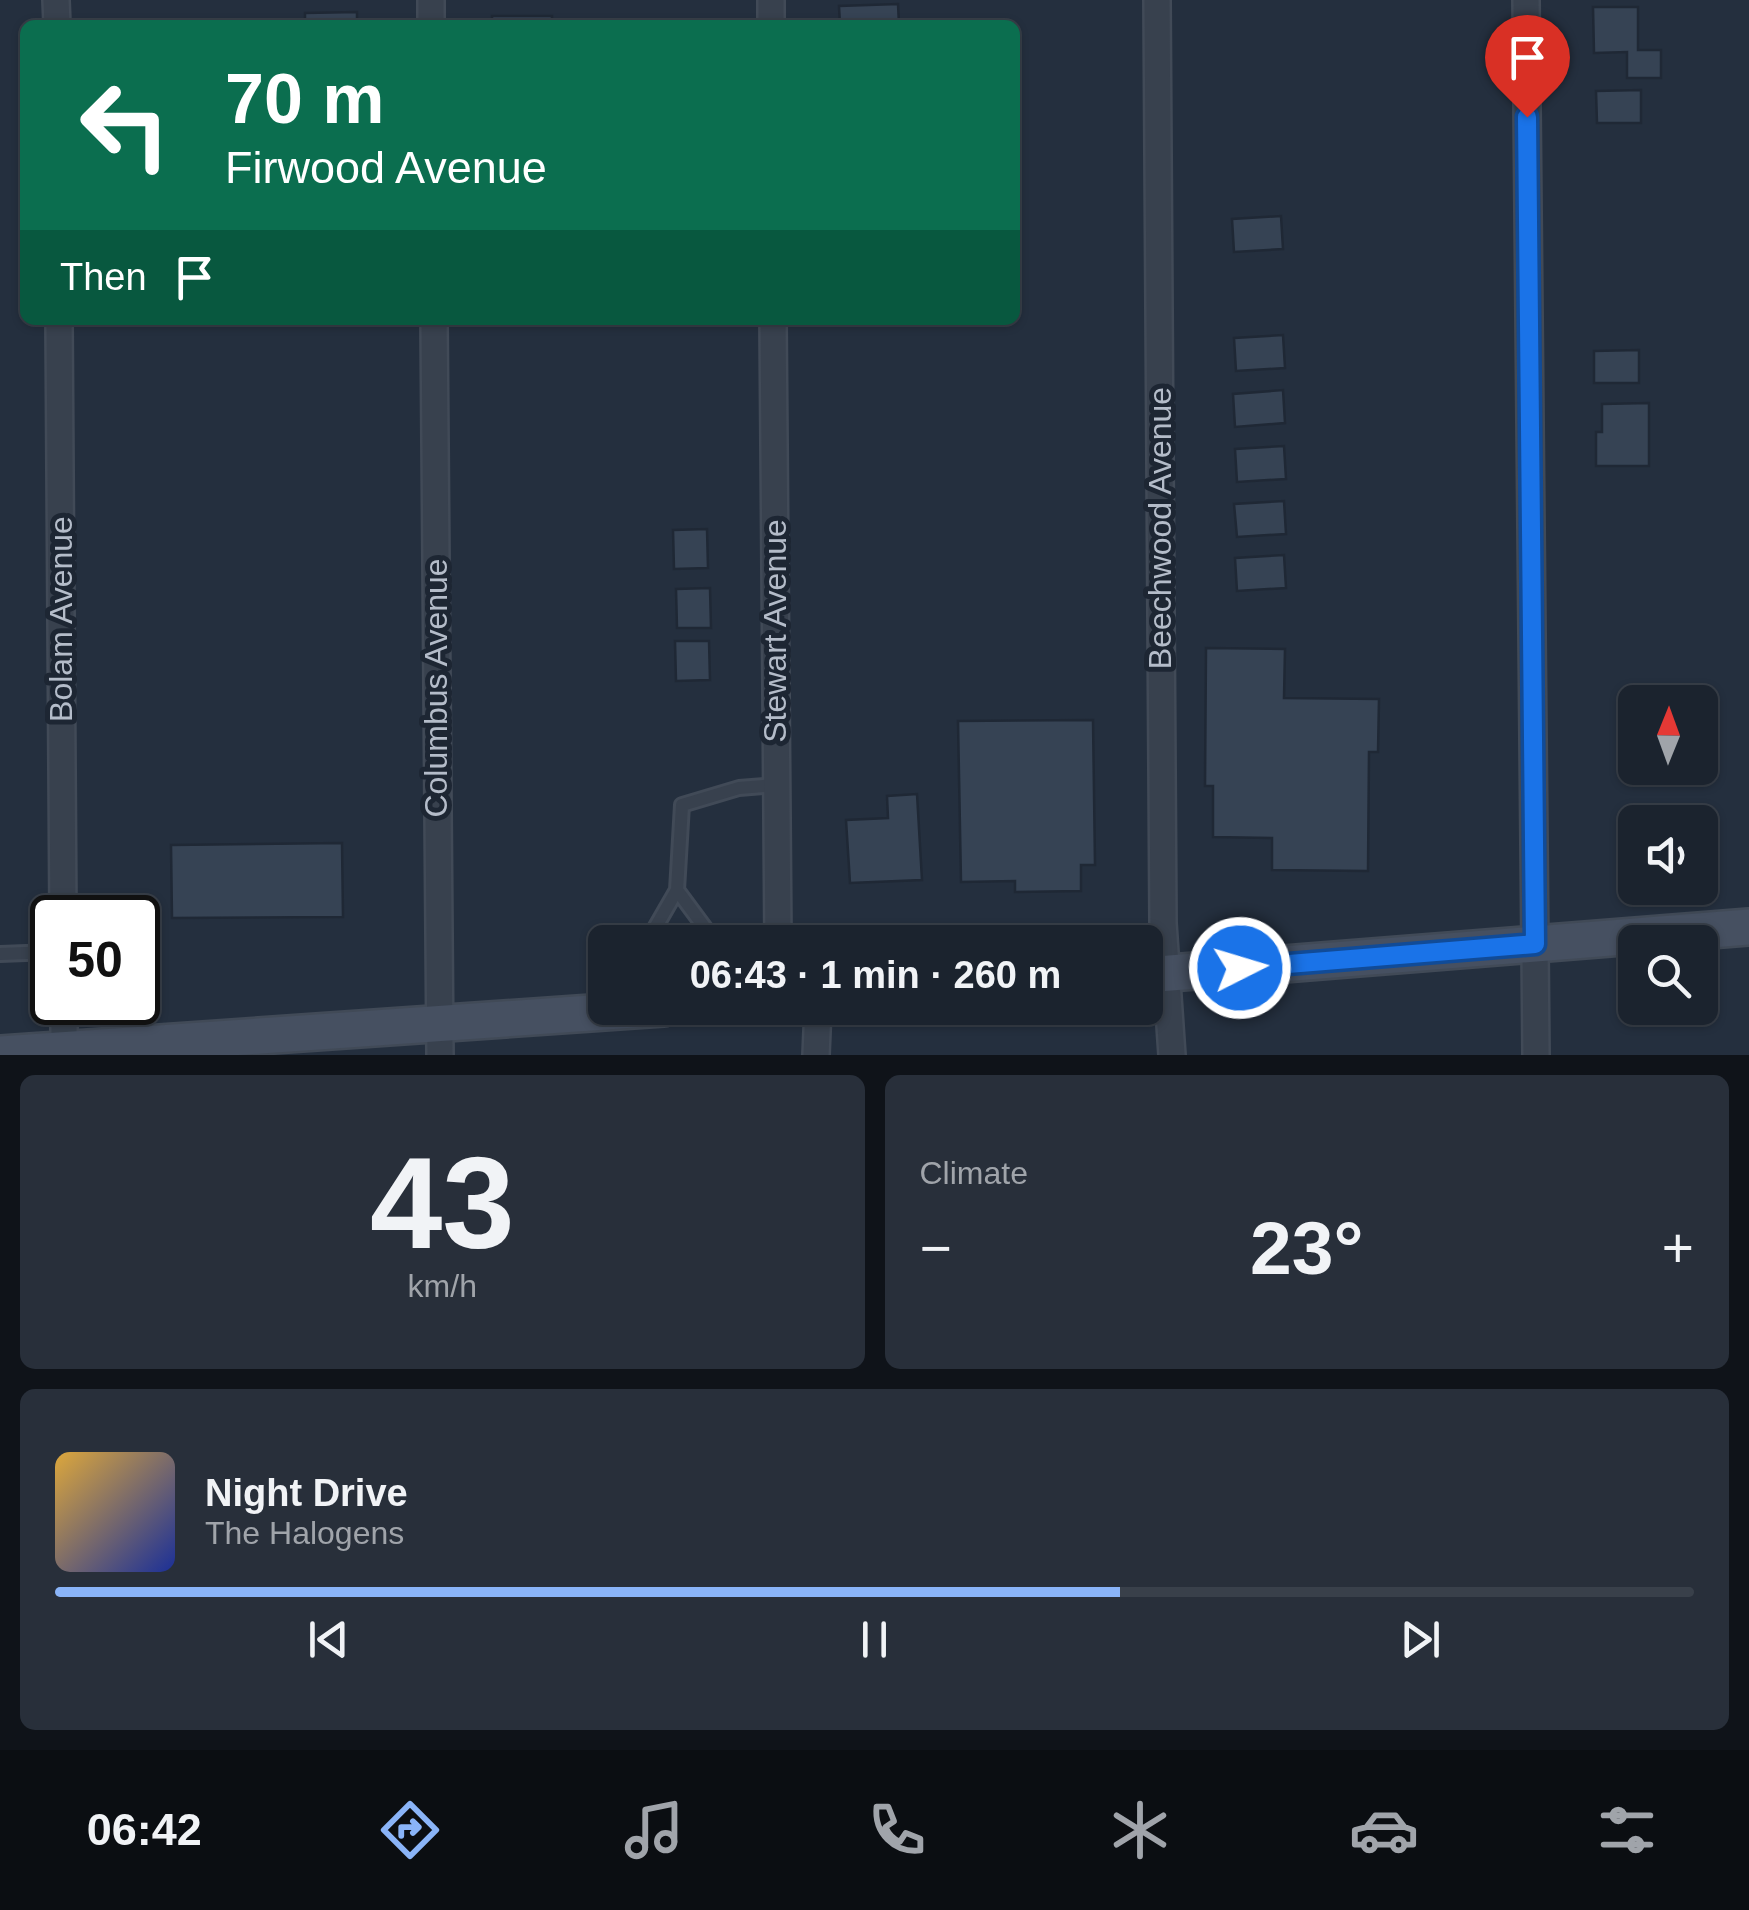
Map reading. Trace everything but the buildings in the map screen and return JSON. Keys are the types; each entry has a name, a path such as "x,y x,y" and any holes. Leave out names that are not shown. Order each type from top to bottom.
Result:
{"main road":[{"path":"1163,974 1749,927"},
{"path":"0,1054 440,1039 588,1017"}],"street":[{"name":"Beechwood Avenue","path":"1156,0 1163,925"},
{"path":"1526,0 1536,1055"},
{"name":"Bolam Avenue","path":"58,325 63,895"},
{"name":"Columbus Avenue","path":"434,325 440,1039"},
{"name":"Stewart Avenue","path":"773,325 778,925"},
{"name":"Beechwood Avenue","path":"1163,1006 1172,1055"},
{"path":"64,1025 64,1049"},
{"path":"816,1055 817,1025"}],"lane":[{"path":"657,925 678,890 682,804 739,788 776,785"},
{"path":"678,890 703,925"},
{"path":"0,954 30,953"}],"route":[{"path":"1240,968 1535,944 1527,117"}]}
